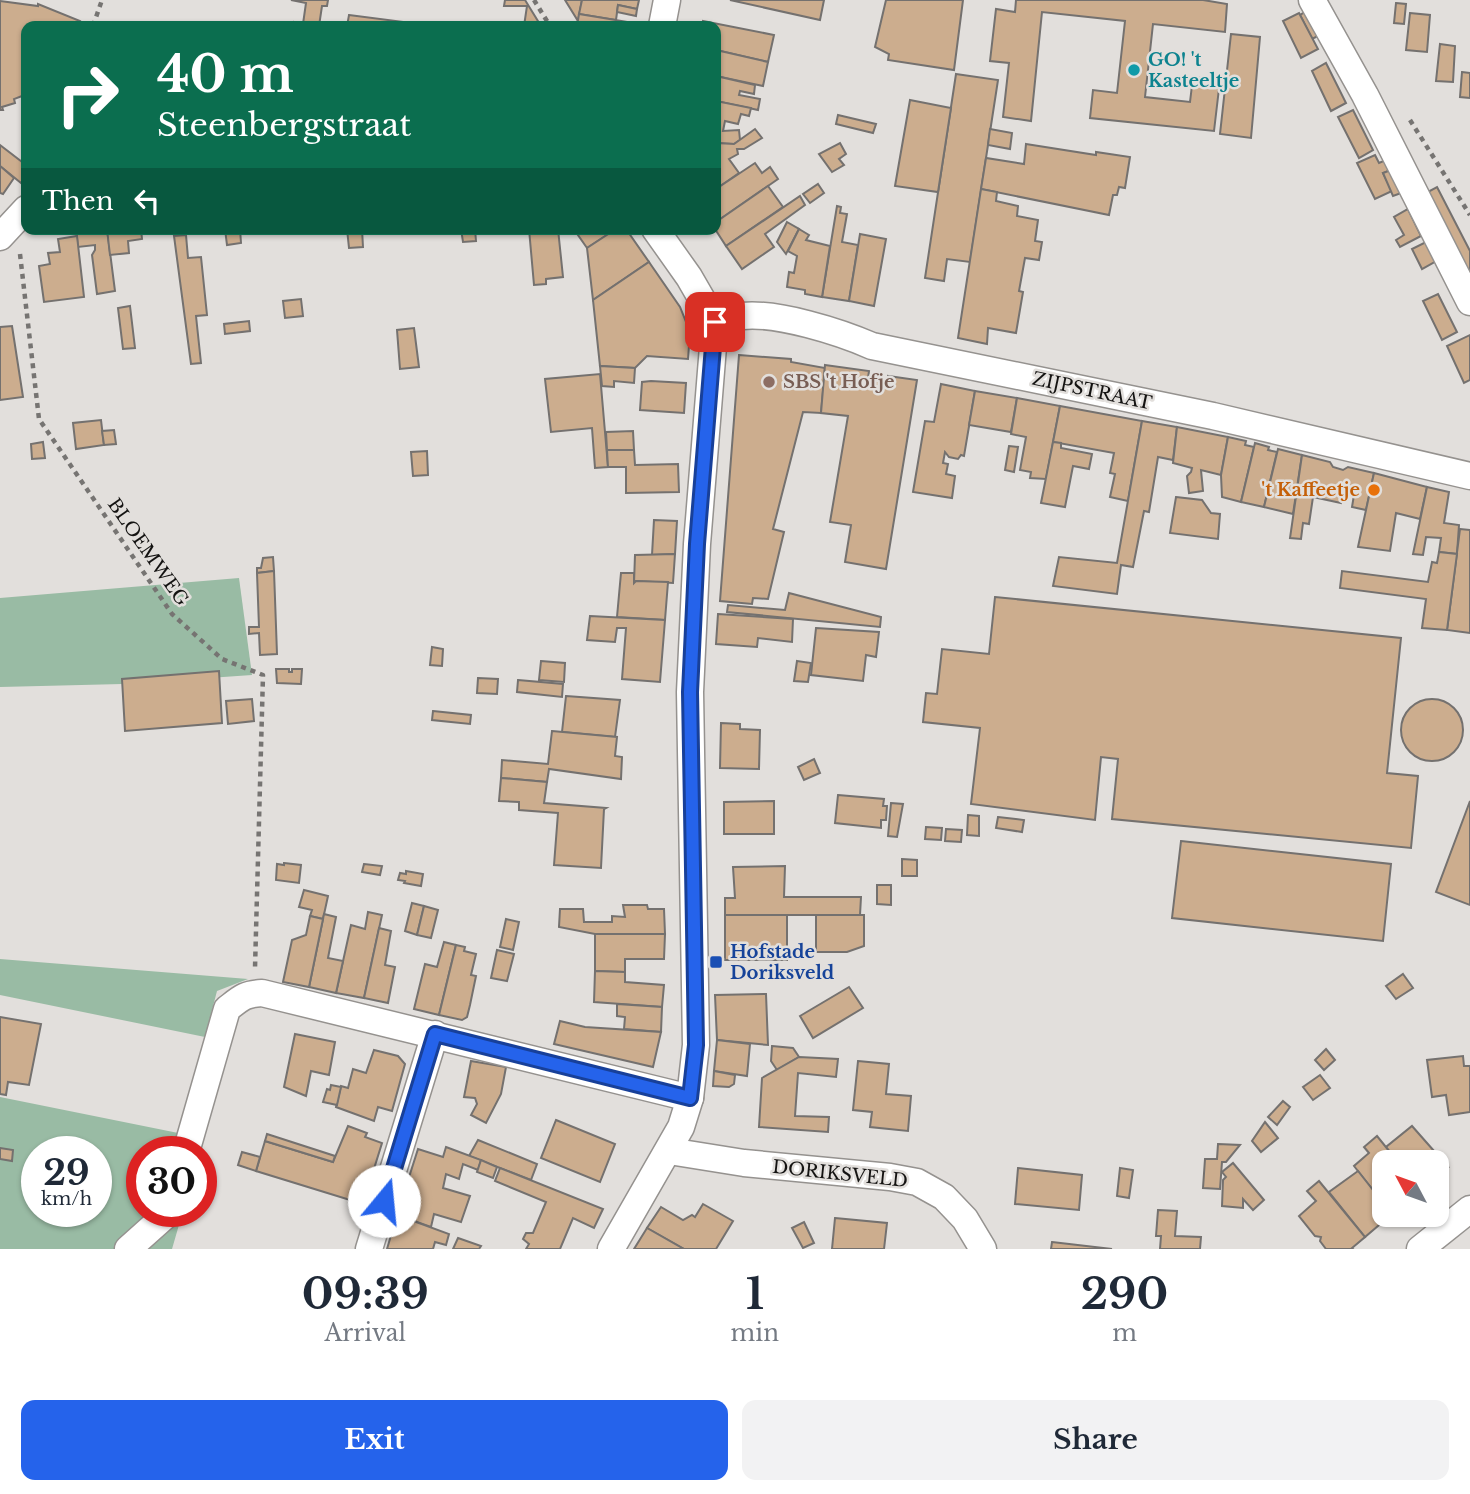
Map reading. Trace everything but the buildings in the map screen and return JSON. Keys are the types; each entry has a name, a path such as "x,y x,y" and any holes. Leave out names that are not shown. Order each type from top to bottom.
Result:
{"street":[{"path":"663,21 667,0"},
{"path":"1312,0 1365,95 1470,302"},
{"path":"611,1249 681,1126 690,1098 696,1045 690,692 697,544 715,322 689,277 659,235"},
{"name":"ZIJPSTRAAT","path":"715,322 743,315 775,318 830,330 872,346 1213,416 1470,476"},
{"path":"191,1136 227,1009 244,995 254,993 435,1034 690,1098"},
{"path":"369,1249 435,1034"},
{"name":"DORIKSVELD","path":"669,1151 744,1163 917,1182 944,1197 965,1219 983,1249"},
{"path":"1420,1249 1470,1209"},
{"path":"128,1249 153,1227"}],"path":[{"path":"95,21 102,0"},
{"path":"534,0 547,21"},
{"name":"BLOEMWEG","path":"13,223 21,261 39,419 172,614 222,659 263,675 254,993"}],"green space":[{"path":"239,578 252,675 122,684 0,687 0,598"},
{"path":"0,959 248,979 217,991 205,1037 0,995"},
{"path":"0,1097 193,1136 126,1136 126,1227 178,1227 172,1249 0,1249"}],"place":[{"name":"GO! 't Kasteeltje","path":"1134,70"},
{"name":"SBS 't Hofje","path":"769,382"},
{"name":"'t Kaffeetje","path":"1374,490"},
{"name":"Hofstade Doriksveld","path":"716,962"}],"route":[{"path":"384,1201 435,1034 690,1098 696,1045 690,692 697,544 715,322"}]}
